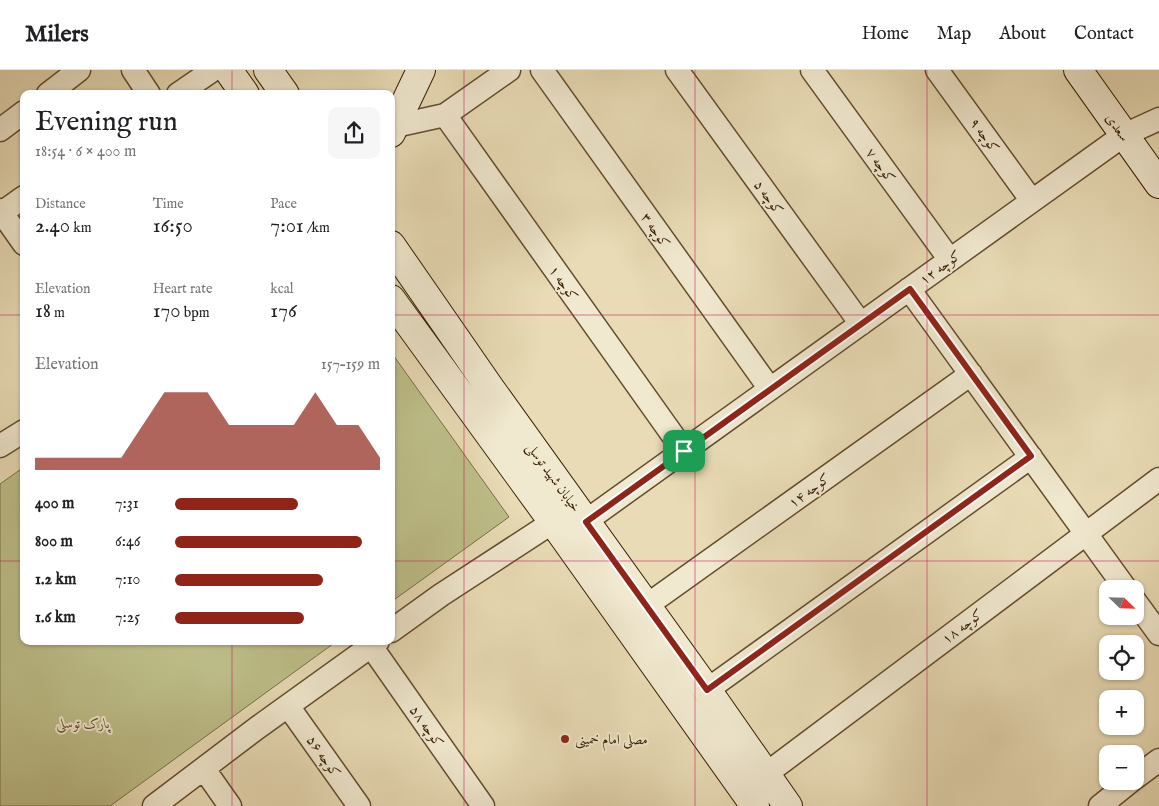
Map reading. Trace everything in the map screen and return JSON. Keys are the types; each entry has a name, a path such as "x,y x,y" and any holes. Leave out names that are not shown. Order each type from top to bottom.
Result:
{"street":[{"path":"53,90 79,70"},
{"path":"133,70 146,90"},
{"path":"184,90 213,70"},
{"path":"228,70 242,90"},
{"path":"268,70 282,90"},
{"path":"395,126 421,70"},
{"path":"395,129 445,115 509,70"},
{"name":"کوچه ۳","path":"542,70 770,389"},
{"name":"کوچه ۵","path":"677,70 861,324"},
{"name":"کوچه ۷","path":"812,70 950,260"},
{"name":"کوچه ۹","path":"937,70 1032,200"},
{"name":"سعدی","path":"1078,70 1159,184"},
{"path":"0,130 20,115"},
{"name":"کوچه ۱","path":"445,115 684,451"},
{"name":"کوچه ۱۲","path":"586,522 1124,135 1159,119"},
{"path":"20,200 0,212 20,239"},
{"name":"خیابان شهید توسلی","path":"395,252 788,806"},
{"path":"910,289 1120,580"},
{"name":"خیابان شهید توسلی","path":"395,305 756,806"},
{"name":"کوچه ۱۴","path":"646,606 971,374"},
{"path":"0,446 20,434"},
{"path":"707,690 1031,456"},
{"name":"کوچه ۱۸","path":"766,774 1159,478"},
{"path":"395,628 441,595 553,522"},
{"path":"1144,613 1159,634"},
{"path":"154,806 373,645"},
{"name":"کوچه ۵۸","path":"375,645 483,806"},
{"name":"کوچه ۵۶","path":"288,706 359,806"},
{"path":"1144,771 1159,760"},
{"path":"204,769 230,806"},
{"path":"1100,806 1120,790"}],"green space":[{"path":"395,358 509,517 395,599"},
{"name":"پارک توسلی","path":"20,470 20,645 331,645 110,806 0,806 0,484"}],"place":[{"name":"مصلی امام خمینی","path":"565,739"}],"route":[{"path":"910,289 1031,456 707,690 586,522 684,451 910,289"}]}
